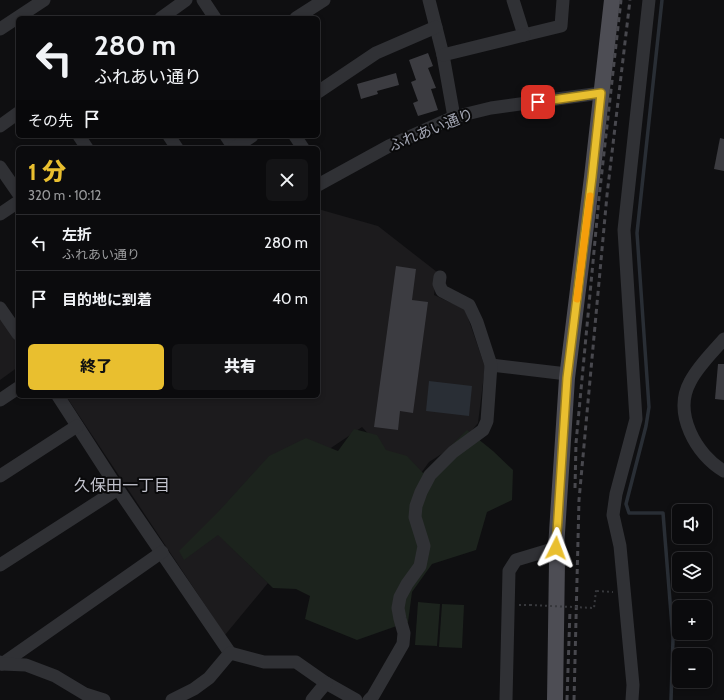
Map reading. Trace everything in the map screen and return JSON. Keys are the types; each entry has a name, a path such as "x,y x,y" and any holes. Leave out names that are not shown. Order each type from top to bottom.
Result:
{"main road":[{"path":"555,700 556,548 567,374 592,177 612,0"}],"street":[{"path":"20,16 44,0"},
{"path":"164,16 186,0"},
{"path":"203,0 214,16"},
{"path":"299,16 324,0"},
{"path":"429,0 443,55 454,117"},
{"path":"513,0 524,35"},
{"path":"443,55 562,26 563,0"},
{"path":"632,700 620,546 613,515 614,505 636,418 624,230 649,0"},
{"path":"0,29 16,18"},
{"path":"320,91 376,53 436,27"},
{"name":"ふれあい通り","path":"320,179 454,117 491,108 601,93"},
{"path":"0,126 16,115"},
{"path":"237,146 249,138"},
{"path":"0,166 16,190"},
{"path":"0,214 16,203"},
{"path":"369,700 373,696 403,644 404,633 398,608 400,597 420,566 424,546 415,517 420,492 430,475 453,452 483,430 486,421 491,365 477,322 469,305 442,290 439,284 440,277"},
{"path":"0,308 16,331"},
{"path":"724,339 689,383 684,400 685,416 690,434 698,447 714,463 724,470"},
{"path":"491,365 567,374"},
{"path":"0,400 16,389"},
{"path":"59,398 118,489 230,653 264,662 296,662 326,683 356,700"},
{"path":"0,476 77,426"},
{"path":"0,565 118,489"},
{"path":"506,700 509,571 516,560 556,548"},
{"path":"1,663 162,552"},
{"path":"172,700 194,689 209,678 230,653"},
{"path":"1,663 26,665 55,676 85,694 104,700"},
{"path":"312,700 326,683"}],"path":[{"path":"530,605 594,608 596,591 624,593"}],"shaded area":[{"path":"320,210 378,226 437,272 434,295 465,309 485,367 478,423 465,439 429,462 414,483 362,427 322,454 216,532 268,583 225,635 67,398 320,398"},
{"path":"0,317 16,340 16,368 0,380"},
{"path":"429,381 472,386 469,416 426,411"},
{"path":"354,429 377,435 386,450 407,456 423,473 467,430 493,451 513,470 512,500 487,512 476,550 432,564 412,592 408,622 357,640 305,619 310,596 296,589 273,588 218,535 184,560 179,551 219,511 269,456 306,438 338,451"},
{"path":"418,602 440,604 437,646 415,645"},
{"path":"442,604 464,605 462,648 439,647"}],"building":[{"path":"428,53 433,66 428,68 436,88 431,89 438,110 418,116 413,103 418,101 411,82 416,80 409,60"},
{"path":"396,73 399,85 377,91 378,94 361,99 357,84"},
{"path":"720,138 724,139 724,171 714,169"},
{"path":"396,266 416,269 412,300 428,302 413,413 400,411 398,430 374,427"},
{"path":"718,364 724,364 724,400 715,399"}],"waterway":[{"path":"662,0 637,233 649,407 646,426 626,504 629,513 663,513 673,639 671,700"}],"railway":[{"path":"575,488 576,443 599,198 621,0"},
{"path":"574,700 579,500 607,195 630,0"},
{"path":"567,700 570,610"}],"slow traffic":[{"path":"577,299 590,196"}],"district":[{"name":"久保田一丁目","path":"122,485"}],"route":[{"path":"538,102 601,93 567,378 556,548"}]}
